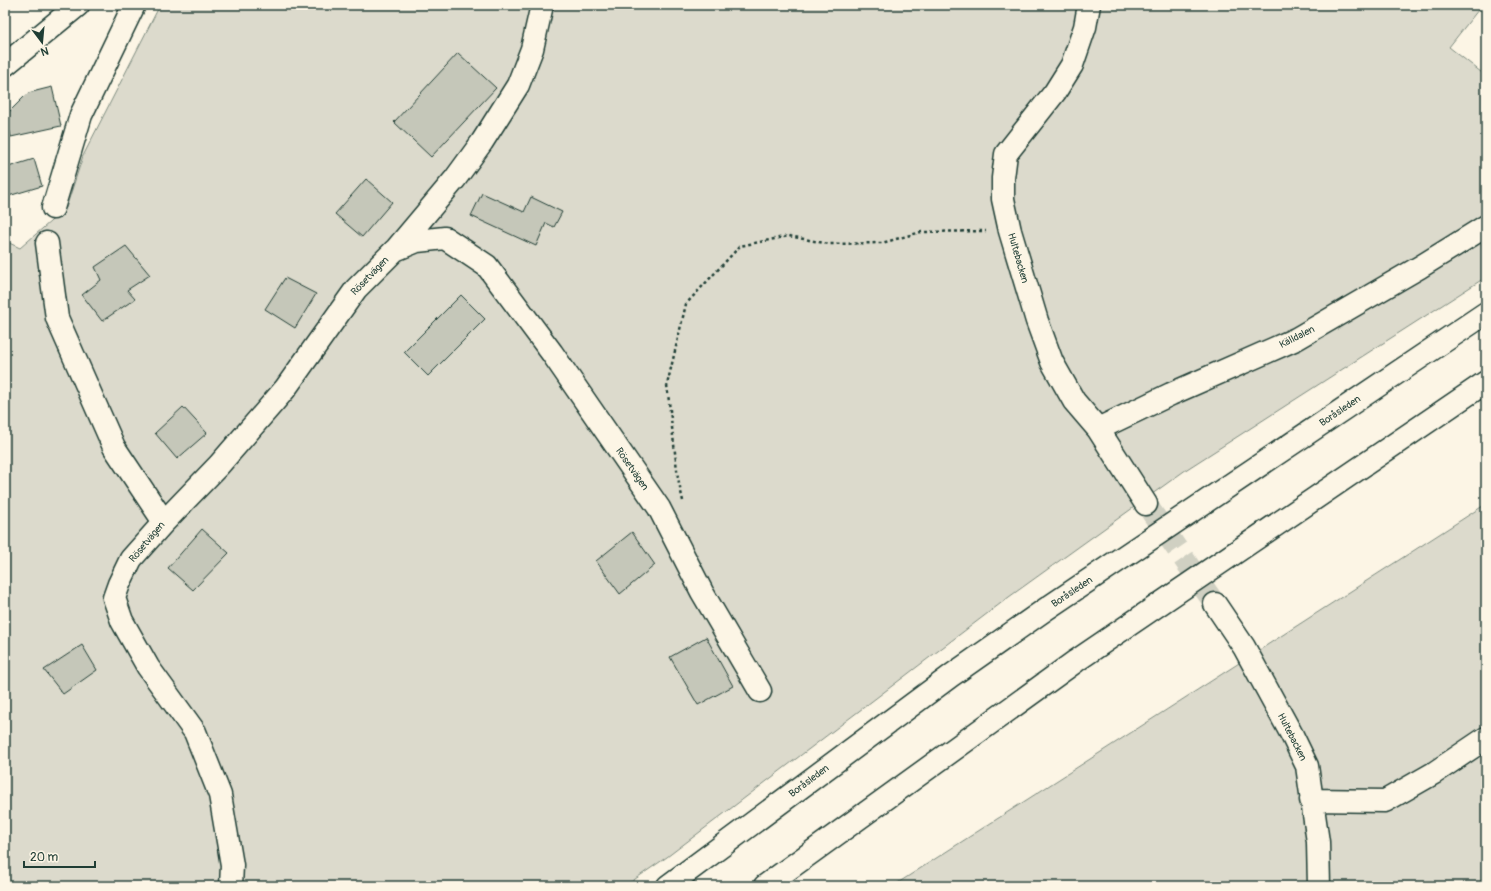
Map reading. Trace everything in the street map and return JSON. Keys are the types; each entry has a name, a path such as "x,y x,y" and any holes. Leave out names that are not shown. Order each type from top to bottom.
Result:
{"main road":[{"path":"5,65 78,5"},
{"path":"52,208 81,115 134,5"},
{"name":"Rösetvägen","path":"231,886 232,865 220,795 195,732 148,667 122,621 114,598 131,559 219,465 285,389 356,289 395,250 455,179 482,142 518,85 532,49 542,5"},
{"name":"Hultebacken","path":"1089,5 1085,27 1072,65 1055,92 1006,154 1003,178 1003,199 1010,231 1037,321 1052,362 1074,401 1098,430 1146,504"},
{"name":"Källdalen","path":"1098,430 1171,394 1296,339 1420,267 1486,226"},
{"name":"Rösetvägen","path":"395,250 417,241 445,238 487,266 552,353 659,508 702,592 760,691"},
{"path":"47,242 57,318 114,447 164,522"},
{"name":"Boråsleden","path":"668,886 965,666 1046,609 1486,313"},
{"path":"765,886 1076,660 1486,382"},
{"name":"Hultebacken","path":"1215,604 1244,647 1292,735 1306,766 1318,842 1319,886"},
{"path":"1311,800 1385,800 1434,773 1486,738"}],"path":[{"path":"684,505 678,478 667,385 686,304 740,246 789,236 829,244 882,243 921,232 1010,231"}],"shaded area":[{"path":"160,5 1482,5 1449,47 1486,76 1486,277 1187,469 1009,597 667,857 625,886 5,886 5,241 20,248 66,208 83,156"},
{"path":"1486,504 1486,886 893,886"}],"building":[{"path":"458,53 496,88 431,157 394,122"},
{"path":"52,87 61,126 11,137 6,115 28,93"},
{"path":"34,159 42,186 5,197 5,168"},
{"path":"366,179 392,202 362,237 335,214"},
{"path":"482,193 524,212 531,197 562,212 554,227 546,223 536,246 471,216"},
{"path":"126,246 150,275 127,290 135,299 102,321 82,295 101,280 95,267"},
{"path":"285,278 316,294 295,328 265,309"},
{"path":"461,295 485,319 428,376 404,352"},
{"path":"183,407 207,433 177,459 155,433"},
{"path":"202,529 229,553 193,590 168,568"},
{"path":"632,532 655,565 620,594 596,561"},
{"path":"706,637 733,686 698,705 670,657"},
{"path":"82,645 97,670 63,694 44,670"}],"tunnel":[{"path":"1146,504 1215,604"}]}
